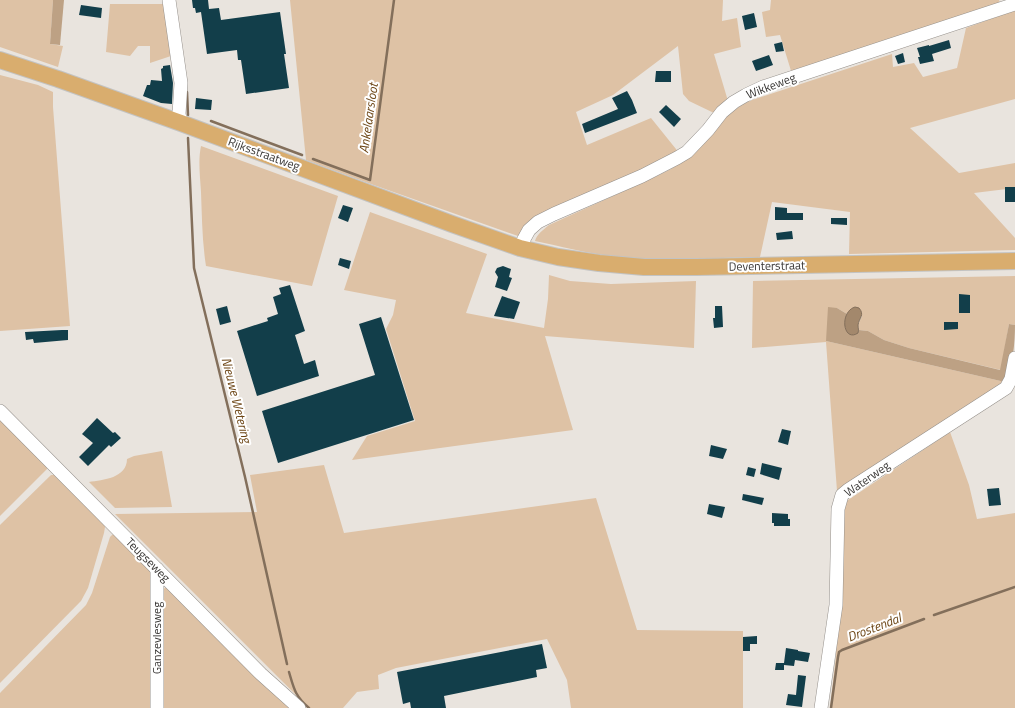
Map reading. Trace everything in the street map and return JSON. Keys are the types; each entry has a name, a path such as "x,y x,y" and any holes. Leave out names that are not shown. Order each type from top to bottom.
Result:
{"main road":[{"name":"Rijksstraatweg","path":"3,61 58,79 520,248"},
{"name":"Deventerstraat","path":"520,248 558,257 599,263 644,267 1015,261"}],"street":[{"path":"169,0 180,83 179,114 181,124"},
{"name":"Wikkeweg","path":"520,248 529,230 538,222 642,176 687,152 708,130 722,112 734,102 746,95 763,87 1015,4"},
{"name":"Waterweg","path":"821,708 836,605 838,509 842,495 1006,388 1011,379 1015,358"},
{"name":"Teugseweg","path":"0,411 261,674 298,708"},
{"name":"Ganzevlesweg","path":"157,569 157,708"}],"shaded area":[{"path":"0,0 53,0 50,44 63,46 58,67 0,47"},
{"path":"53,0 64,0 60,45 50,44"},
{"path":"290,0 723,0 722,21 737,18 741,47 714,54 728,101 714,113 689,101 683,94 678,46 613,95 576,112 587,145 651,118 680,154 520,233 518,236 306,160"},
{"path":"771,0 999,0 1000,3 792,74 780,35 766,37 762,12 770,10"},
{"path":"110,4 167,4 174,55 150,63 150,46 138,46 130,56 106,52"},
{"path":"1015,10 1015,99 910,128 959,173 1015,163 1015,188 974,193 1015,238 1015,250 849,254 850,212 772,202 760,257 685,259 629,258 591,253 535,241 542,230 549,225 657,176 682,162 724,118 743,104 892,54 893,67 914,63 923,77 957,68 966,28"},
{"path":"0,75 38,85 53,92 70,326 0,331"},
{"path":"201,146 338,196 312,286 206,266 203,238 200,168"},
{"path":"370,212 487,254 466,313 544,328 548,299 549,275 570,281 611,284 696,281 694,348 545,336 573,430 352,460 367,436 415,421 386,329 393,315 396,300 344,290"},
{"path":"1015,276 1015,325 1009,324 1001,370 909,348 884,340 868,331 859,330 858,325 862,316 847,314 837,308 826,341 1005,382 848,490 837,491 826,342 752,348 753,281"},
{"path":"828,307 837,308 847,314 845,324 846,329 858,333 859,330 868,331 884,340 909,348 1000,370 1009,324 1015,325 1013,354 1008,376 1005,382 826,341"},
{"path":"855,307 861,310 862,315 858,325 858,333 853,335 849,334 846,330 845,320 850,310"},
{"path":"0,418 47,466 47,469 0,516"},
{"path":"950,432 969,485 977,519 1015,513 1015,708 830,708 836,655 834,651 844,504"},
{"path":"162,451 172,507 115,508 89,482 107,479 119,474 126,465 127,459 134,456"},
{"path":"324,465 344,533 596,498 637,630 743,631 743,708 571,708 567,680 547,639 396,668 378,675 379,689 357,692 343,708 310,708 115,514 257,512 250,475"},
{"path":"51,475 55,475 104,524 104,533 88,588 81,601 0,683 0,525"},
{"path":"114,534 152,573 153,708 0,708 0,693 86,605 92,593 110,537"},
{"path":"168,588 296,708 161,708 162,590"}],"building":[{"path":"192,0 208,0 209,9 219,8 221,20 280,12 289,88 246,94 241,60 238,60 237,50 207,54 201,12 196,13 195,8 193,8"},
{"path":"81,5 102,8 101,18 79,15"},
{"path":"754,13 757,27 745,30 742,16"},
{"path":"949,40 951,48 932,54 934,61 920,64 918,57 920,57 917,48"},
{"path":"782,42 784,51 776,52 774,44"},
{"path":"903,53 905,62 898,64 895,56"},
{"path":"769,55 773,65 756,71 752,61"},
{"path":"170,65 173,83 172,104 161,103 143,96 147,85 150,85 151,80 162,81 161,69 163,66"},
{"path":"656,71 671,71 671,82 655,82"},
{"path":"627,91 637,113 585,133 582,124 618,109 612,98"},
{"path":"196,98 212,100 211,110 195,109"},
{"path":"666,105 681,119 674,127 659,112"},
{"path":"1005,187 1015,187 1015,202 1005,202"},
{"path":"343,205 353,208 348,222 338,218"},
{"path":"775,207 787,208 787,213 803,213 803,220 775,220"},
{"path":"831,218 847,218 847,225 831,224"},
{"path":"792,231 793,239 777,240 776,233"},
{"path":"340,258 351,261 349,269 338,265"},
{"path":"503,266 511,269 509,277 512,278 507,291 495,287 498,277 495,272 497,268"},
{"path":"290,285 305,331 295,335 304,364 315,360 319,376 257,396 237,331 268,321 267,318 278,314 273,297 281,294 279,288"},
{"path":"959,294 970,295 970,313 959,313"},
{"path":"502,296 520,302 514,319 494,316"},
{"path":"227,306 231,322 220,325 216,309"},
{"path":"715,306 722,306 723,327 714,328 713,318 715,318"},
{"path":"381,317 414,420 278,463 262,411 375,375 359,324"},
{"path":"944,322 958,322 958,329 944,330"},
{"path":"68,330 68,340 34,343 33,339 26,340 25,332"},
{"path":"97,418 113,433 115,432 121,438 111,447 109,445 88,466 79,457 93,443 82,434"},
{"path":"782,429 791,431 788,445 778,442"},
{"path":"711,445 727,449 723,459 709,456"},
{"path":"762,463 782,468 779,480 760,474"},
{"path":"748,467 756,469 754,477 746,475"},
{"path":"999,488 1001,505 989,506 987,489"},
{"path":"743,494 764,498 762,505 742,500"},
{"path":"709,504 725,507 722,518 707,514"},
{"path":"772,513 788,514 790,526 774,526 774,523 772,523"},
{"path":"757,636 757,644 750,644 750,651 743,651 743,637"},
{"path":"542,644 547,668 536,670 537,677 444,696 446,708 411,708 410,702 403,704 397,672"},
{"path":"786,648 810,653 808,662 795,660 794,666 784,665 784,670 775,670 776,663 784,663"},
{"path":"798,675 806,676 802,707 786,705 788,694 796,695"}],"waterway":[{"name":"Ankelaarsloot","path":"313,159 370,180 394,0"},
{"name":"Nieuwe Wetering","path":"187,92 188,115"},
{"name":"Ankelaarsloot","path":"211,121 302,155"},
{"name":"Nieuwe Wetering","path":"188,138 194,268 245,477 287,664"},
{"name":"Drostendal","path":"934,615 1015,587"},
{"name":"Drostendal","path":"831,708 839,652 924,619"},
{"name":"Nieuwe Wetering","path":"289,672 296,692 309,708"}]}
